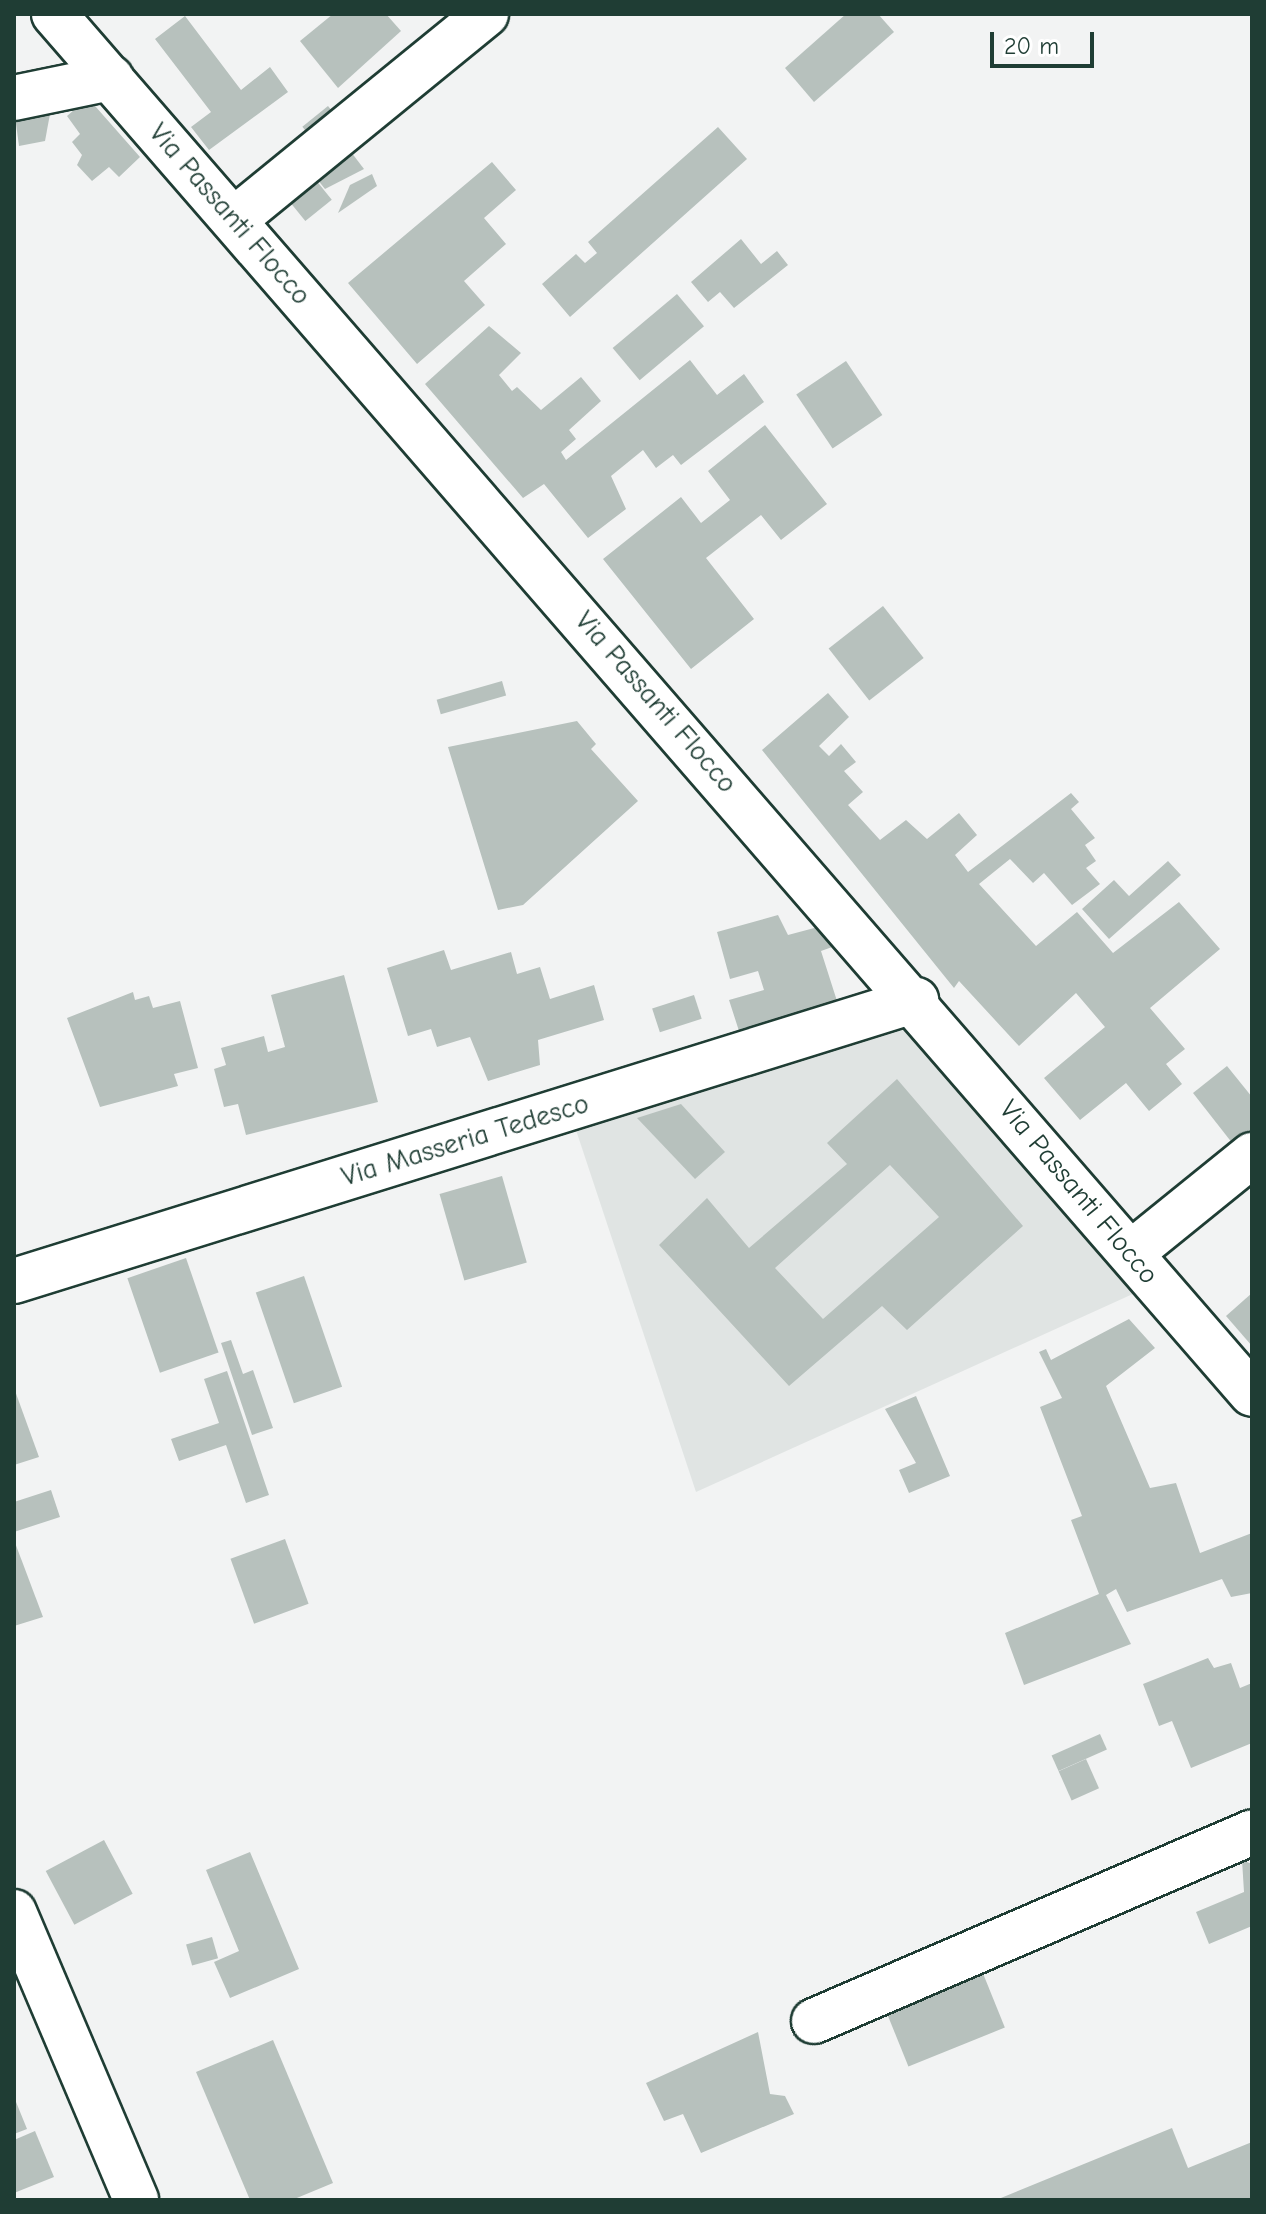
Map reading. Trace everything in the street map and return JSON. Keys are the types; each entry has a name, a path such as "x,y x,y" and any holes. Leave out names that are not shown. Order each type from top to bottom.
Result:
{"street":[{"name":"Via Passanti Flocco","path":"54,14 916,1000 1252,1394"},
{"path":"235,219 486,14"},
{"path":"14,98 111,78"},
{"name":"Via Masseria Tedesco","path":"14,1281 916,1000"},
{"path":"1131,1253 1252,1155"},
{"path":"814,2021 1252,1832"},
{"path":"14,1912 136,2200"},
{"path":"53,2069 108,2200"}],"shaded area":[{"path":"910,1028 1135,1293 696,1492 575,1127"}],"building":[{"path":"333,14 386,14 401,31 338,88 300,41"},
{"path":"846,14 878,14 894,32 814,102 785,68"},
{"path":"185,16 241,90 270,67 288,92 209,150 191,127 211,112 155,39"},
{"path":"88,98 140,157 119,177 109,167 92,181 77,165 82,155 72,142 80,134 67,116"},
{"path":"52,103 45,141 19,146 14,109"},
{"path":"328,106 341,122 316,143 302,127"},
{"path":"718,127 747,159 570,317 542,284 576,254 585,263 597,253 588,242"},
{"path":"348,148 364,169 325,189 313,174"},
{"path":"492,162 516,190 484,218 506,244 464,281 485,305 417,364 348,283"},
{"path":"311,174 332,200 305,221 285,195"},
{"path":"372,174 377,186 338,213 350,185"},
{"path":"741,239 761,264 777,251 788,265 734,308 720,292 708,302 691,282"},
{"path":"677,294 704,326 640,380 613,348"},
{"path":"489,326 521,353 499,375 512,391 517,387 541,410 581,377 601,401 569,430 576,439 561,452 566,460 690,360 717,395 744,374 764,402 681,465 673,455 656,468 643,450 611,476 626,509 588,538 544,484 523,498 425,384"},
{"path":"846,361 882,415 833,448 796,395"},
{"path":"765,425 827,504 781,540 761,515 706,558 754,619 691,669 603,559 681,497 701,523 730,500 708,471"},
{"path":"883,606 924,658 869,700 829,648"},
{"path":"502,681 506,695 441,714 437,700"},
{"path":"828,693 849,717 819,746 829,756 841,744 856,762 844,771 863,792 848,805 880,840 906,820 927,839 959,813 977,835 955,855 968,872 1071,793 1079,802 1071,809 1095,838 1085,845 1096,861 1086,868 1100,884 1072,905 1044,873 1033,883 1010,859 979,884 1036,946 1077,912 1113,953 1179,902 1220,949 1150,1008 1185,1049 1166,1064 1182,1084 1149,1111 1126,1083 1080,1120 1044,1078 1105,1027 1076,993 1019,1046 959,981 954,988 762,750"},
{"path":"577,721 596,744 591,749 638,801 523,905 498,910 448,747"},
{"path":"1168,861 1181,875 1109,939 1082,909 1114,880 1129,896"},
{"path":"778,915 788,935 818,927 835,946 821,951 837,1001 739,1031 729,1000 764,990 758,971 730,979 717,932"},
{"path":"444,950 451,970 511,952 517,974 540,967 550,999 594,985 604,1020 538,1040 540,1065 488,1081 470,1037 437,1047 431,1029 408,1036 387,968"},
{"path":"344,975 378,1102 246,1135 238,1104 224,1107 214,1069 226,1065 221,1048 264,1036 268,1052 285,1047 271,995"},
{"path":"133,992 135,1000 149,996 153,1008 180,1001 198,1068 174,1074 178,1086 100,1107 67,1018"},
{"path":"694,995 702,1019 660,1032 652,1009"},
{"path":"1227,1066 1252,1097 1252,1143 1240,1153 1193,1093"},
{"path":"897,1079 1023,1226 907,1330 882,1306 789,1386 659,1245 707,1198 749,1248 847,1164 827,1143","holes":["890,1165 939,1217 823,1319 775,1268"]},
{"path":"681,1104 725,1152 695,1179 637,1118"},
{"path":"502,1176 527,1263 464,1280 440,1194"},
{"path":"186,1258 219,1353 160,1373 127,1278"},
{"path":"304,1276 342,1387 294,1403 256,1293"},
{"path":"1252,1293 1252,1346 1226,1316"},
{"path":"1129,1319 1155,1348 1106,1386 1150,1488 1176,1483 1200,1553 1252,1533 1252,1593 1231,1597 1222,1579 1127,1612 1116,1589 1106,1595 1131,1644 1024,1685 1005,1633 1099,1594 1071,1520 1082,1516 1040,1407 1062,1398 1039,1352 1046,1349 1051,1360"},
{"path":"231,1340 243,1374 253,1370 273,1428 252,1435 221,1343"},
{"path":"227,1371 269,1495 246,1503 226,1445 179,1461 171,1439 219,1423 204,1379"},
{"path":"14,1388 39,1457 14,1465"},
{"path":"916,1396 950,1476 909,1493 899,1470 916,1463 885,1409"},
{"path":"51,1490 60,1517 14,1532 14,1502"},
{"path":"285,1539 309,1604 254,1624 230,1559"},
{"path":"14,1540 43,1617 14,1626"},
{"path":"1208,1658 1214,1668 1231,1663 1240,1688 1252,1683 1252,1743 1191,1768 1172,1721 1159,1726 1143,1684"},
{"path":"1100,1734 1107,1750 1058,1771 1052,1756"},
{"path":"1086,1759 1099,1788 1072,1800 1059,1771"},
{"path":"104,1840 133,1894 74,1925 46,1871"},
{"path":"250,1852 299,1969 230,1998 214,1962 239,1951 206,1870"},
{"path":"1242,1860 1252,1864 1252,1926 1209,1944 1196,1912 1244,1892"},
{"path":"212,1937 218,1958 192,1966 186,1944"},
{"path":"982,1971 1005,2028 908,2067 886,2010"},
{"path":"758,2032 770,2094 785,2096 794,2114 701,2153 683,2114 664,2121 646,2083"},
{"path":"273,2040 333,2183 292,2200 250,2200 196,2072"},
{"path":"14,2097 27,2129 14,2134"},
{"path":"1172,2128 1188,2168 1252,2142 1252,2200 996,2200"},
{"path":"35,2131 54,2177 14,2193 14,2140"}]}
